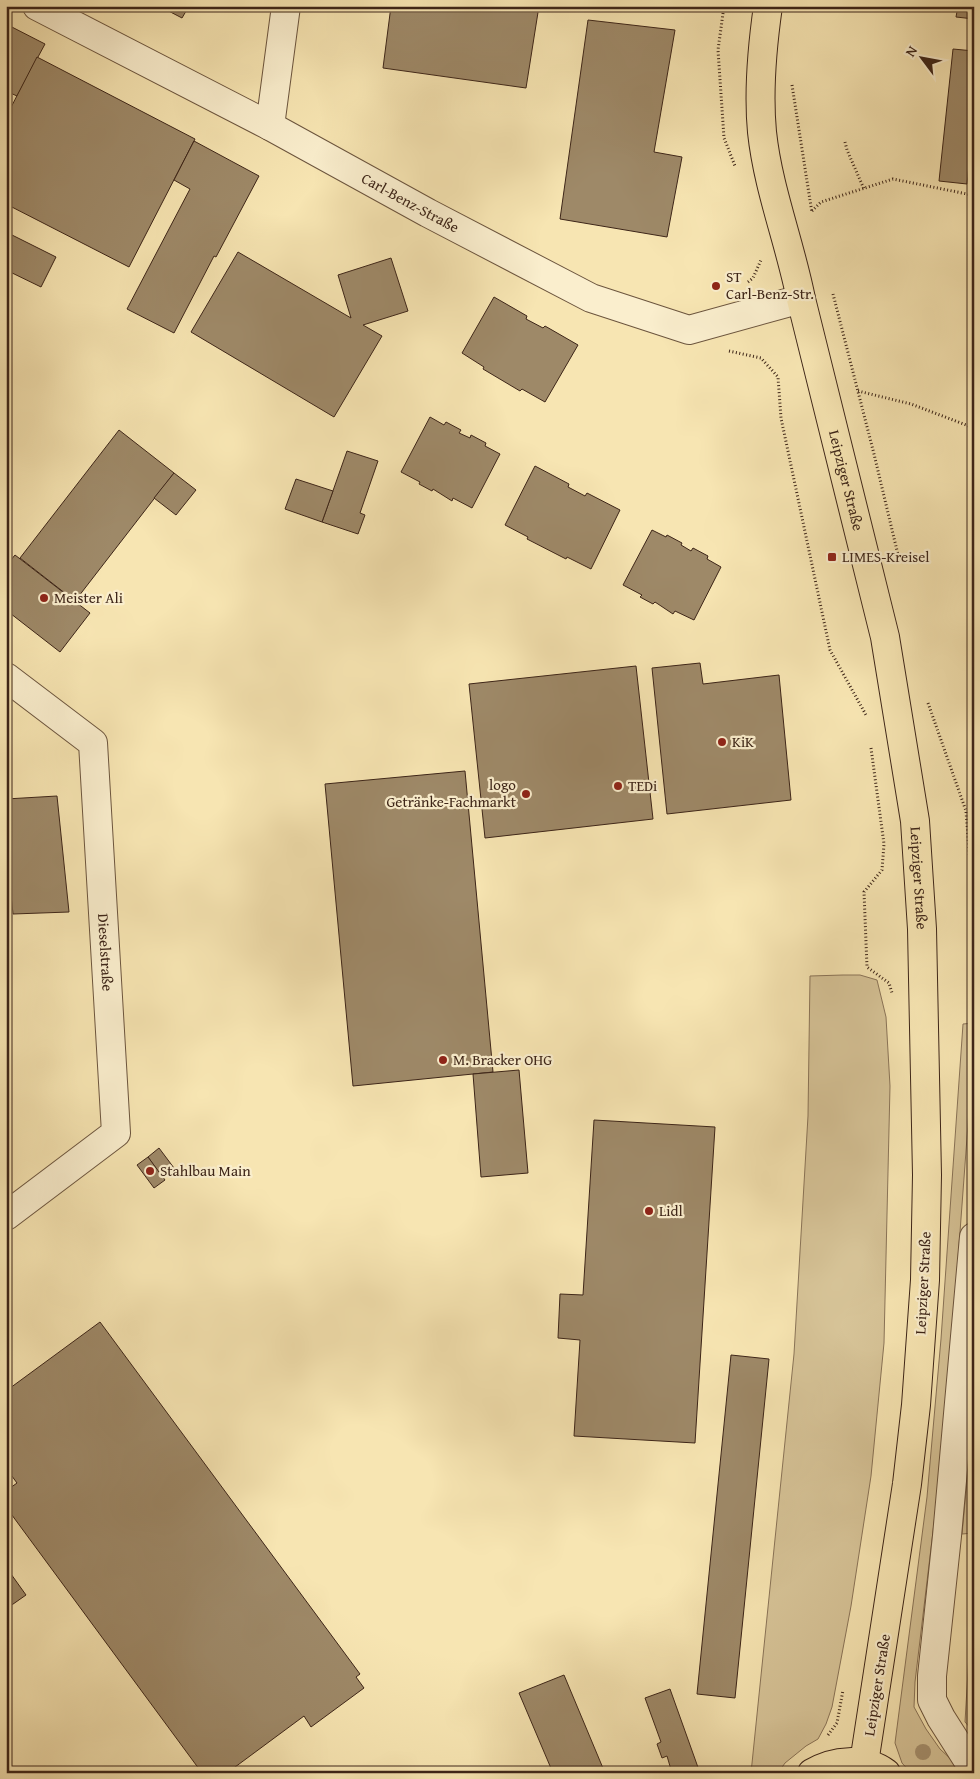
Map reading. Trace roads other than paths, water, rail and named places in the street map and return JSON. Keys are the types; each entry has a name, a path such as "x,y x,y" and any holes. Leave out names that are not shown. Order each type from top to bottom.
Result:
{"main road":[{"name":"Leipziger Straße","path":"768,6 764,30 760,84 762,132 772,186 794,266 885,637 915,821 922,929 927,1175 925,1280 916,1405 875,1768 846,1762 831,1764 812,1773"}],"street":[{"name":"Carl-Benz-Straße","path":"37,6 270,126 428,213 591,298 689,330 801,299"},
{"path":"270,126 286,6"},
{"name":"Dieselstraße","path":"6,677 93,743 116,1133 6,1216"},
{"path":"974,1237 932,1676 932,1700 941,1718 974,1770"}],"place":[{"name":"ST Carl-Benz-Str.","path":"716,286"},
{"name":"LIMES-Kreisel","path":"832,557"},
{"name":"Meister Ali","path":"44,598"},
{"name":"KiK","path":"722,742"},
{"name":"TEDi","path":"618,786"},
{"name":"logo Getränke-Fachmarkt","path":"526,794"},
{"name":"M. Bracker OHG","path":"443,1060"},
{"name":"Stahlbau Main","path":"150,1171"},
{"name":"Lidl","path":"649,1211"}]}
